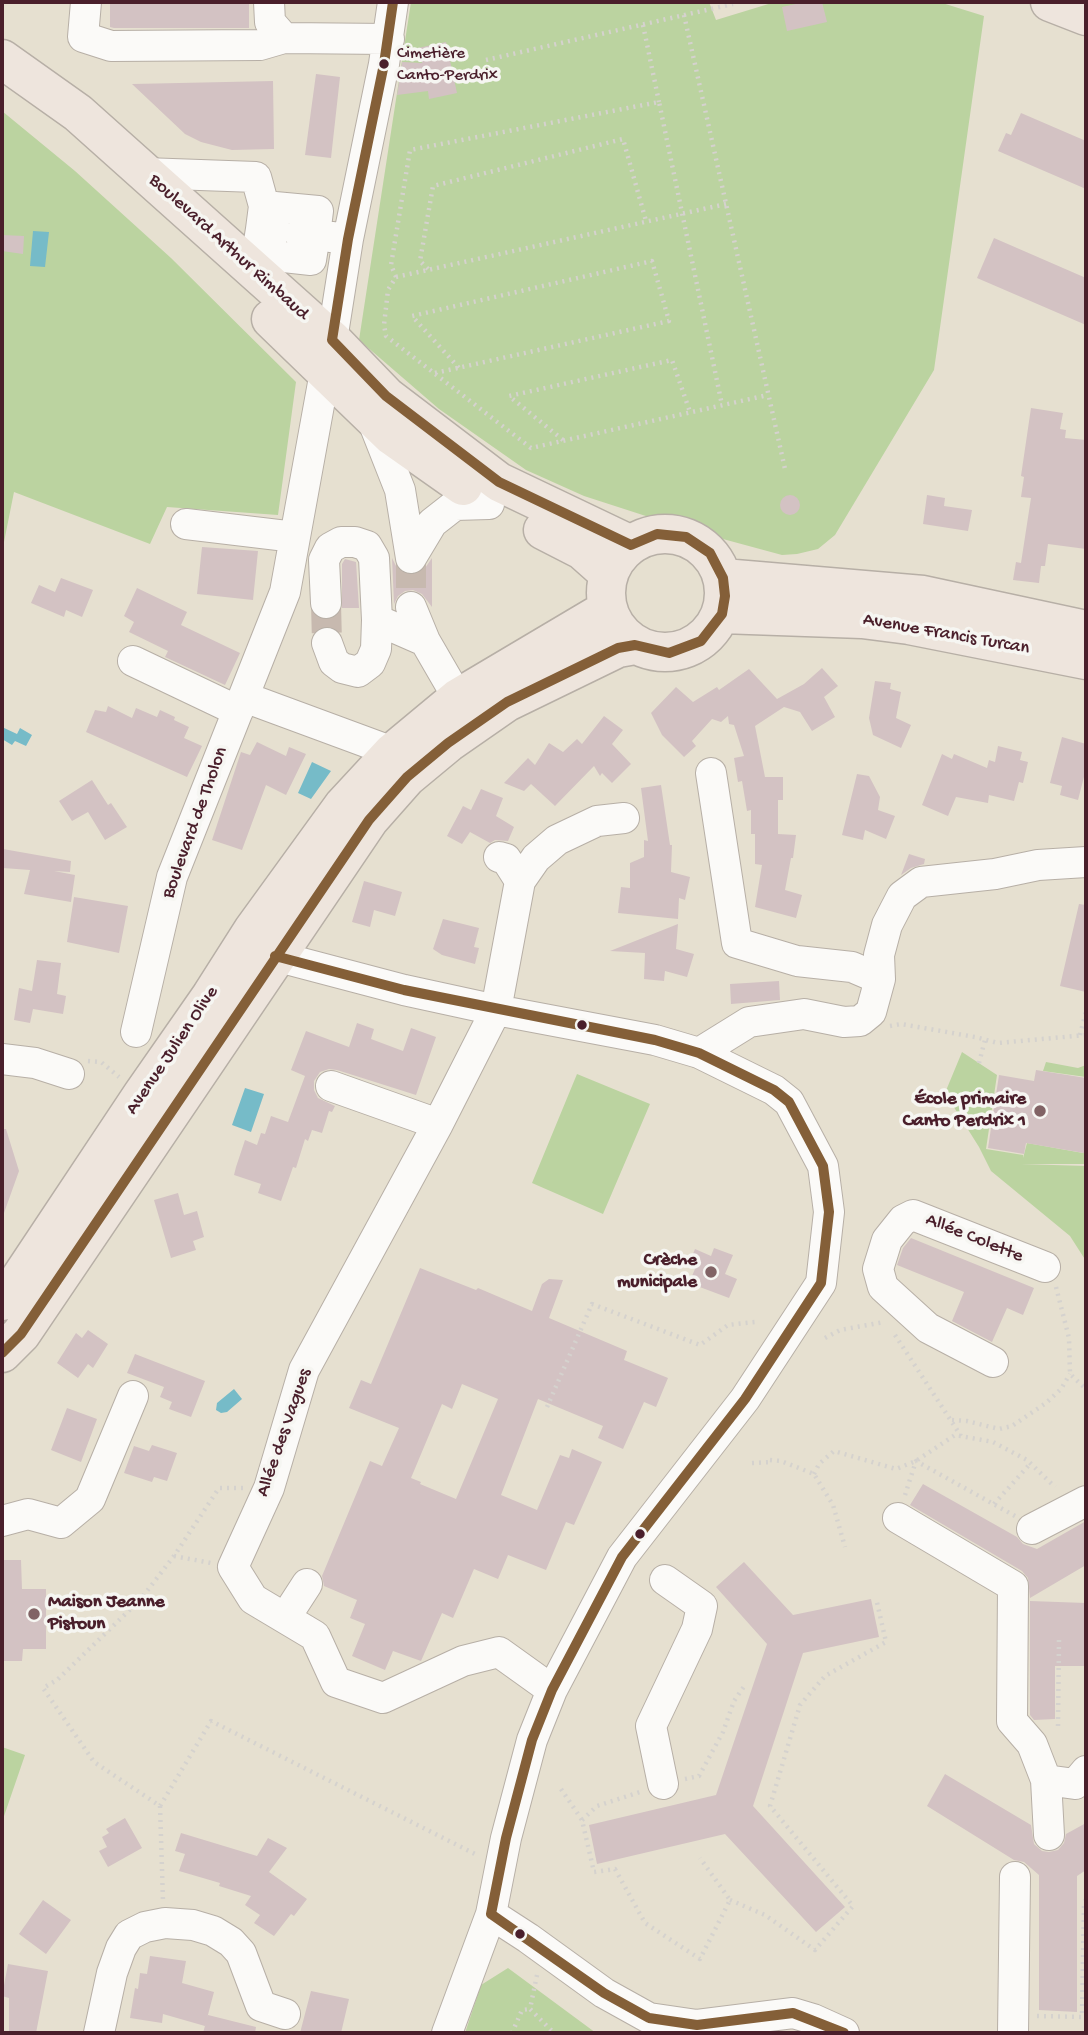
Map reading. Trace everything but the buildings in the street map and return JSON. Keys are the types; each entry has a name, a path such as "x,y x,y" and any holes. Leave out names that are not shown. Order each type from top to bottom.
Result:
{"main road":[{"path":"1050,2 1086,16"},
{"name":"Boulevard Arthur Rimbaud","path":"2,59 78,113 144,173 328,356 372,419 391,436 489,503 582,550 616,576"},
{"name":"Boulevard Arthur Rimbaud","path":"2,82 328,356 386,396 499,482 616,576"},
{"path":"657,534 686,537 710,553 722,596 701,641 669,653 635,645 618,630 616,576 657,534"},
{"name":"Avenue Julien Olive","path":"3,1300 211,996 253,930 343,806 393,752 458,698 616,576"},
{"name":"Avenue Francis Turcan","path":"722,596 923,595 1086,629"},
{"name":"Avenue Francis Turcan","path":"722,596 909,625 1086,660"},
{"name":"Avenue Julien Olive","path":"2,1353 21,1334 369,820 407,777 448,743 507,702 618,648 635,645"}],"street":[{"path":"86,2 83,37 111,46 260,45 284,38 388,39"},
{"path":"270,2 270,22 284,38"},
{"name":"Boulevard de Tholon","path":"136,1032 173,877 285,592 393,2"},
{"path":"144,173 256,177 283,227 348,239"},
{"path":"372,419 400,491 411,558 432,523 455,505 489,503"},
{"path":"186,524 295,537"},
{"path":"326,603 324,559 330,548 341,542 355,542 367,546 374,558 376,649 370,663 358,672 342,668 334,662 327,643"},
{"path":"411,607 425,641 458,698"},
{"path":"377,620 425,641"},
{"path":"133,662 241,704 393,752"},
{"path":"711,773 737,943 797,961 852,967 880,979"},
{"name":"Avenue Julien Olive","path":"275,956 277,932 326,849 343,806"},
{"name":"Allée des Vagues","path":"233,1567 269,1488 304,1370 438,1124 496,1010 520,881 536,858 557,840 597,821 624,818"},
{"path":"499,857 506,859 520,881"},
{"path":"699,1054 749,1022 804,1014 844,1022 860,1021 871,1013 880,979 879,956 887,925 902,896 921,882 995,874 1038,865 1086,862"},
{"path":"275,956 496,1010 655,1040 699,1054 774,1090 789,1102 823,1166 829,1212 821,1283 746,1399 622,1557 552,1690 533,1740 500,1867 491,1914 447,2033"},
{"path":"2,1059 35,1063 69,1074"},
{"path":"331,1086 438,1124"},
{"name":"Allée Colette","path":"993,1362 928,1328 883,1287 878,1269 887,1240 902,1220 913,1215 1045,1267"},
{"path":"2,1521 28,1514 61,1523 90,1499 133,1396"},
{"path":"1032,1530 1086,1501"},
{"path":"898,1518 1013,1586 1012,1721 1032,1744 1046,1780 1049,1835"},
{"path":"233,1567 253,1599 314,1636 336,1682 383,1698 463,1661 499,1652 552,1690"},
{"path":"663,1784 651,1726 698,1629 702,1606 665,1580"},
{"path":"285,1618 307,1584"},
{"path":"1046,1780 1075,1784 1086,1771"},
{"path":"1012,2024 1015,1877"},
{"path":"491,1914 604,1993 649,2018 697,2025 793,2013 844,2033"},
{"path":"99,2033 112,1973 121,1948 129,1936 145,1927 165,1923 193,1925 213,1931 231,1942 241,1953 261,2006 285,2014"}],"path":[{"path":"486,60 733,4"},
{"path":"684,15 785,469"},
{"path":"643,25 722,405"},
{"path":"396,277 391,265 410,149 659,102"},
{"path":"428,270 420,261 433,186 623,139 646,221"},
{"path":"726,204 396,277 388,290 384,325 386,336 531,448 768,395"},
{"path":"434,373 459,368 669,321 652,261 412,316 459,368"},
{"path":"564,441 509,396 672,360 690,412"},
{"path":"1080,1035 1086,1011"},
{"path":"901,1024 998,1043 1086,1035"},
{"path":"979,1063 985,1040"},
{"path":"952,1420 999,1429 1012,1426 1061,1390 1070,1374 1069,1338 1056,1287 1045,1267"},
{"path":"547,1407 592,1304 700,1345 728,1325 755,1322"},
{"path":"825,1338 840,1330 889,1321 889,1326 962,1437"},
{"path":"1070,1374 1086,1389"},
{"path":"814,1474 819,1464 834,1451 896,1469 916,1461 955,1435 993,1442 1030,1464 1055,1487"},
{"path":"769,1460 781,1461 814,1474 833,1504 845,1546"},
{"path":"752,1463 781,1461"},
{"path":"916,1461 1004,1509"},
{"path":"898,1518 916,1461"},
{"path":"994,1504 1030,1464"},
{"path":"160,1806 94,1762 43,1688 57,1680 140,1600 174,1556 219,1488 269,1488"},
{"path":"174,1556 233,1567"},
{"path":"700,1858 730,1900 765,1915 815,1950 853,1906 770,1806 800,1705 825,1676 886,1642 876,1598"},
{"path":"1058,1726 1059,1639"},
{"path":"582,1820 597,1806 663,1784 699,1776 723,1732 734,1701 745,1685"},
{"path":"165,1923 160,1806 211,1721 500,1867"},
{"path":"561,1788 582,1820 594,1872 615,1869 645,1923 700,1959 730,1900"},
{"path":"1012,2024 1082,2017 1086,1900"},
{"path":"530,2009 542,1949"},
{"path":"512,2033 522,2010 530,2009"},
{"path":"530,2009 554,2033"}],"green space":[{"path":"411,2 709,2 716,20 775,2 939,2 984,16 934,370 835,535 818,549 782,555 686,529 584,496 526,470 439,409 359,340"},
{"path":"2,111 75,171 171,258 296,382 278,515 167,507 150,544 14,492 2,552"},
{"path":"962,1052 997,1075 986,1149 1023,1155 1023,1158 1027,1143 1083,1153 1086,1141 1086,1164 1021,1164 1086,1166 1086,1261 1070,1236 991,1171 945,1093"},
{"path":"1046,1062 1078,1068 1086,1065 1086,1077 1043,1071"},
{"path":"577,1074 650,1104 603,1214 532,1183"},
{"path":"2,1747 25,1755 2,1822"},
{"path":"508,1968 596,2033 465,2033 481,1985"}],"water":[{"path":"33,231 49,232 45,267 30,266"},
{"path":"2,727 17,734 20,728 32,735 26,746 15,741 12,745 2,739"},
{"path":"312,762 331,771 311,799 298,793"},
{"path":"245,1088 264,1094 251,1132 232,1125"},
{"path":"234,1389 242,1399 227,1412 216,1410 217,1403"}],"tunnel":[{"path":"411,558 411,607"},
{"path":"326,603 327,643"}],"transit line":[{"path":"2,1353 21,1334 369,820 407,777 448,743 507,702 618,648 635,645 669,653 701,641 722,614 725,596 723,578 710,553 686,537 657,534 631,545 499,482 386,396 332,340 348,239 384,64 393,2"},
{"path":"275,956 404,990 655,1040 699,1053 774,1090 789,1102 823,1166 829,1212 821,1283 745,1399 622,1557 552,1690 532,1740 506,1838 491,1914"},
{"path":"491,1914 604,1993 649,2018 697,2025 793,2013 844,2033"}],"place":[{"name":"Cimetière Canto-Perdrix","path":"384,64"},
{"name":"École primaire Canto Perdrix 1","path":"1040,1111"},
{"name":"Crèche municipale","path":"711,1272"},
{"name":"Maison Jeanne Pistoun","path":"34,1614"}]}
